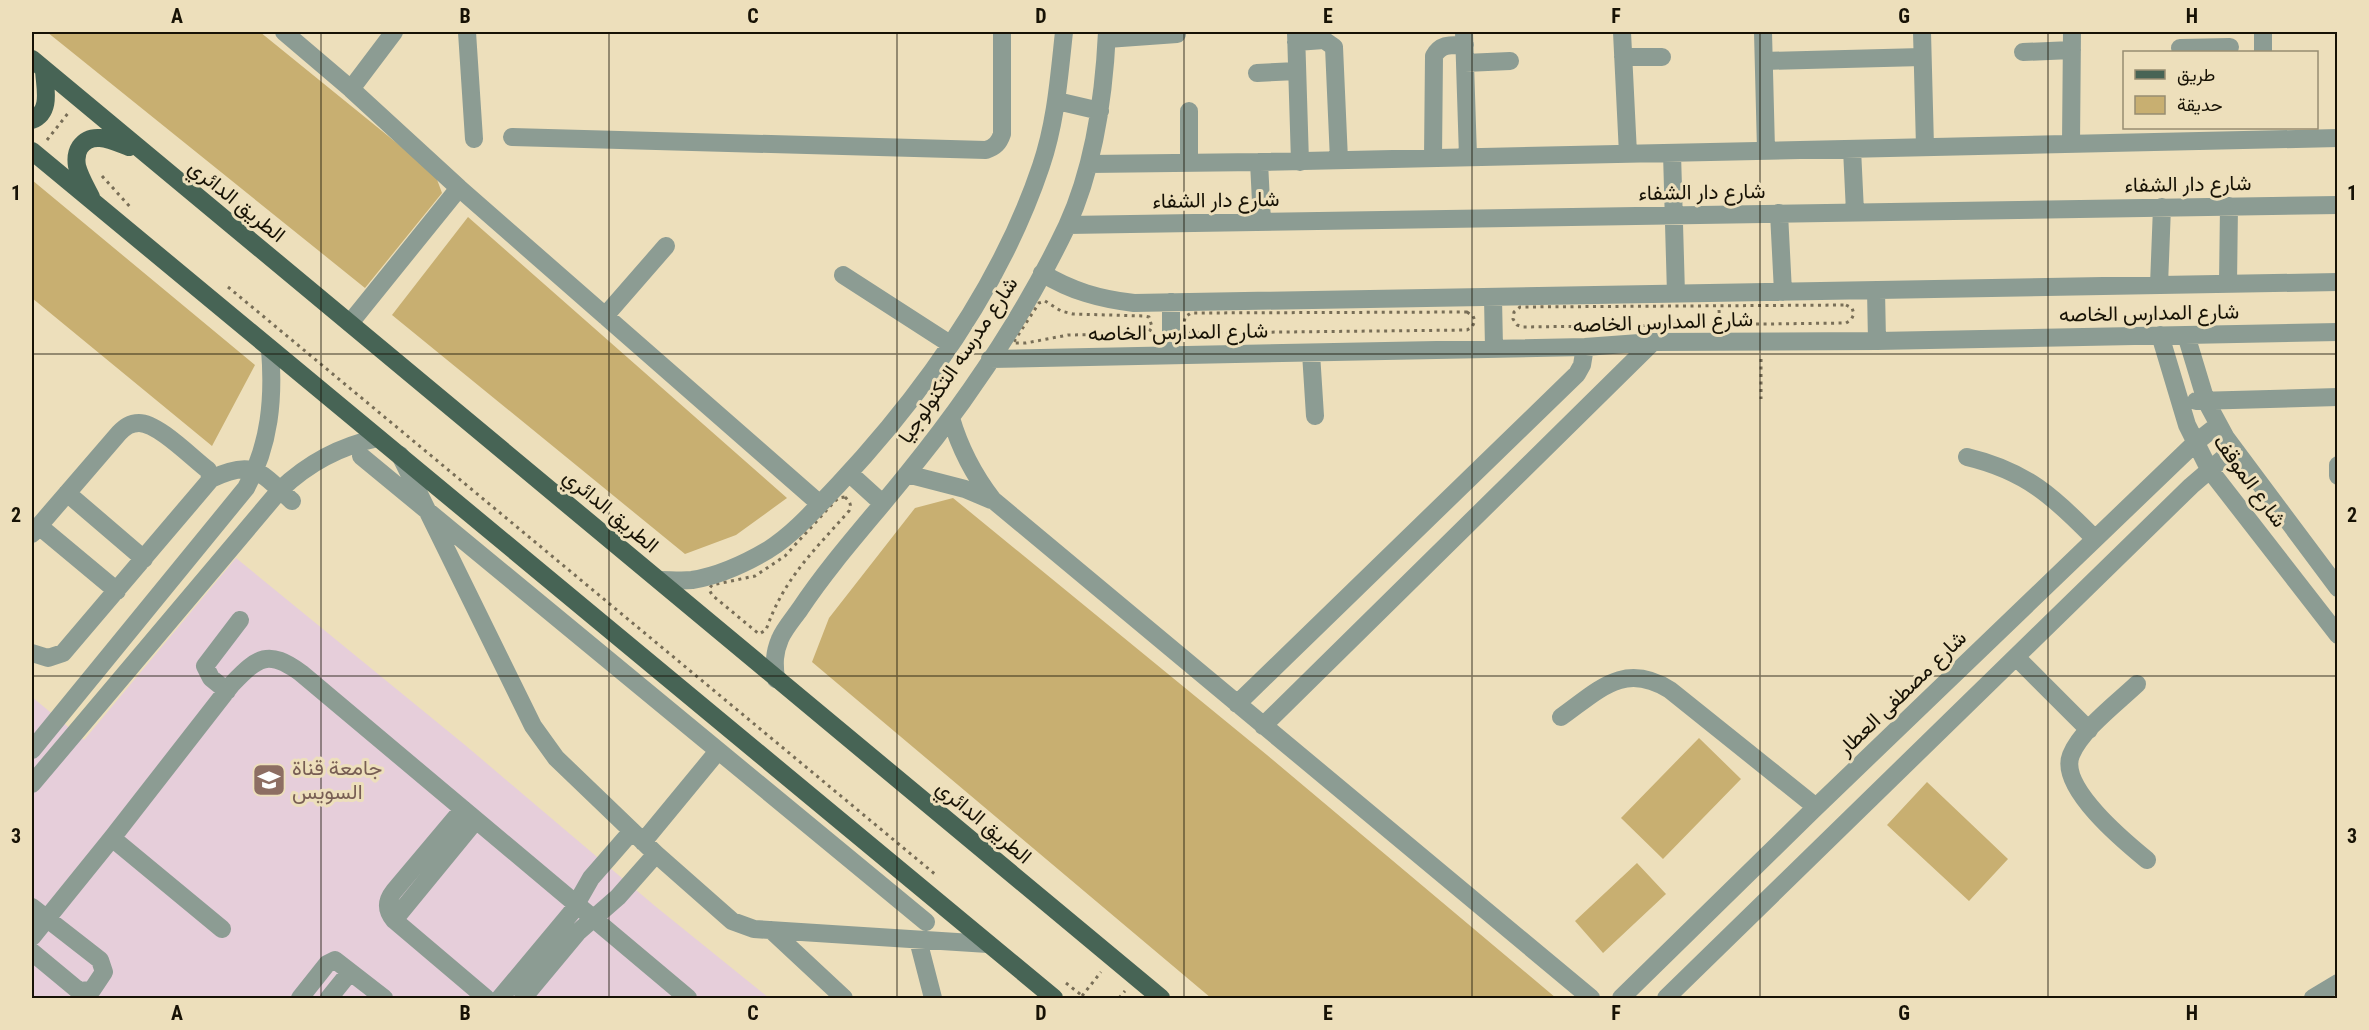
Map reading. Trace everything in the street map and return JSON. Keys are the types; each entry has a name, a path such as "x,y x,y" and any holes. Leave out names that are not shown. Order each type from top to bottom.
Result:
{"main road":[{"name":"الطريق الدائري","path":"38,65 1161,999"},
{"path":"32,120 40,116 45,109 38,65"},
{"path":"94,202 76,164 80,147 87,141 104,138 142,151"},
{"path":"37,144 94,202 1054,999"}],"street":[{"path":"284,32 820,504"},
{"path":"351,89 394,32"},
{"path":"467,32 474,139"},
{"path":"512,137 986,150 999,142 1002,134 1002,32"},
{"name":"شارع مدرسه التكنولوجيا","path":"660,580 691,580 709,576 758,555 795,530 884,435 950,344 991,277 1021,217 1042,165 1057,101 1065,32"},
{"path":"1622,32 1628,154"},
{"path":"1763,32 1766,150"},
{"path":"1922,32 1925,147"},
{"path":"2071,143 2072,32"},
{"path":"2263,32 2264,51"},
{"path":"1107,35 1177,34"},
{"name":"شارع مدرسه التكنولوجيا","path":"776,679 773,659 780,638 825,573 951,418 990,359 1068,225 1089,164 1100,111 1107,35"},
{"path":"1300,162 1296,37 1324,40 1334,47 1339,160"},
{"path":"2180,48 2230,44"},
{"path":"1433,158 1434,56 1440,48 1445,45 1465,46 1510,61"},
{"path":"1465,46 1468,157"},
{"path":"2023,52 2072,50"},
{"path":"1623,57 1662,57"},
{"path":"1764,61 1922,57"},
{"path":"1257,73 1297,71"},
{"path":"1057,101 1100,111"},
{"path":"1189,111 1189,163"},
{"name":"شارع دار الشفاء","path":"1089,164 1300,162 1925,147 2071,143 2230,134 2337,138"},
{"path":"1852,148 1855,212"},
{"path":"1672,153 1676,294"},
{"path":"1259,162 1262,222"},
{"path":"350,323 459,188"},
{"name":"شارع دار الشفاء","path":"1068,225 2337,205"},
{"path":"2229,206 2229,284"},
{"path":"2159,285 2162,207"},
{"path":"1779,213 1783,292"},
{"path":"605,316 666,246"},
{"name":"شارع المدارس الخاصه","path":"1042,273 1059,283 1098,298 1134,303 1676,294 1718,299 1783,292 2337,282"},
{"path":"843,275 950,344"},
{"path":"1876,290 1877,341"},
{"path":"1492,298 1494,348"},
{"path":"1171,302 1171,355"},
{"name":"شارع المدارس الخاصه","path":"990,359 1585,347 1653,342 1721,333 1761,342 2337,332"},
{"name":"شارع الموقف","path":"2160,335 2179,403 2194,443 2209,469 2337,635"},
{"name":"شارع الموقف","path":"2186,335 2206,401 2218,425 2337,588"},
{"path":"1263,726 1653,342"},
{"path":"1237,704 1577,374 1582,365 1585,347"},
{"path":"32,750 38,729 246,488 255,471 269,423 272,382 270,349"},
{"path":"1311,353 1315,416"},
{"path":"2179,403 2337,397"},
{"path":"951,418 960,447 974,475 993,500 1591,999"},
{"path":"117,591 35,530 118,433 134,423 154,427 208,470 211,479"},
{"name":"شارع مصطفى العطار","path":"1621,999 1814,809 2194,443 2218,425"},
{"path":"32,784 283,499 293,477 325,456 360,442 378,438"},
{"path":"1666,999 2209,469 2234,449"},
{"path":"400,455 533,726 556,758 644,842 732,921 754,928 771,930 988,944"},
{"path":"361,456 926,922"},
{"path":"1967,457 1995,464 2020,475 2043,491 2095,539"},
{"path":"2337,465 2337,476"},
{"path":"32,652 48,658 63,653 211,479 237,469 255,471 269,479 283,499"},
{"path":"849,473 882,503"},
{"path":"907,474 965,489 993,500"},
{"path":"1471,477 1493,499"},
{"path":"67,493 144,559"},
{"path":"227,691 207,672 205,666 240,620"},
{"path":"32,937 227,691 251,664 265,657 290,665 688,999"},
{"path":"2016,657 2089,730"},
{"path":"1561,717 1606,684 1622,678 1639,677 1656,681 1670,690 1814,809 1835,833"},
{"path":"2137,684 2079,741 2070,757 2070,777 2100,818 2147,860"},
{"path":"1923,705 1944,726"},
{"path":"523,999 578,932 618,897 644,842 718,751"},
{"path":"470,814 394,920 486,999"},
{"path":"112,838 222,929"},
{"path":"500,999 577,905 591,878 644,842"},
{"path":"32,907 100,960 104,972 92,990 79,991 32,952"},
{"path":"771,930 844,999"},
{"path":"918,939 933,999"},
{"path":"300,999 330,961 339,962 384,999"},
{"path":"329,999 350,972"},
{"path":"2313,999 2337,983"}],"path":[{"path":"37,144 46,141 70,111 74,113 83,102"},
{"path":"100,175 134,210"},
{"path":"226,286 939,877"},
{"path":"1718,299 1721,333"},
{"path":"1718,299 1846,305 1852,308 1854,314 1851,320 1846,322 1721,333 1523,327 1516,325 1513,319 1514,312 1520,307 1718,299"},
{"path":"1045,301 1061,311 1073,314 1149,317 1152,327 1144,334 1068,334 1026,343 1013,343 1039,303 1045,301"},
{"path":"1467,312 1473,316 1475,321 1467,330 1194,333 1187,330 1184,324 1185,317 1191,313 1467,312"},
{"path":"1761,342 1761,399"},
{"path":"845,497 849,501 851,506 849,511 784,588 766,630 762,634 759,634 709,589 712,585 755,576 785,556 839,498 845,497"},
{"path":"1064,981 1083,997 1102,972 1109,978"},
{"path":"1117,985 1125,991 1119,999"}],"shaded area":[{"name":"جامعة قناة السويس","path":"236,558 769,998 32,998 32,697 84,740"}],"green space":[{"path":"47,32 260,32 435,174 442,193 365,288"},
{"path":"32,180 255,365 212,446 32,298"},
{"path":"468,217 787,498 736,535 685,554 392,315"},
{"path":"953,498 1267,755 1556,998 1211,998 812,662 829,618 915,508"},
{"path":"1699,738 1741,779 1663,859 1621,818"},
{"path":"1927,782 2008,859 1969,901 1887,825"},
{"path":"1637,863 1666,894 1603,953 1575,921"}],"place":[{"name":"جامعة قناة السويس","path":"269,780"}]}
